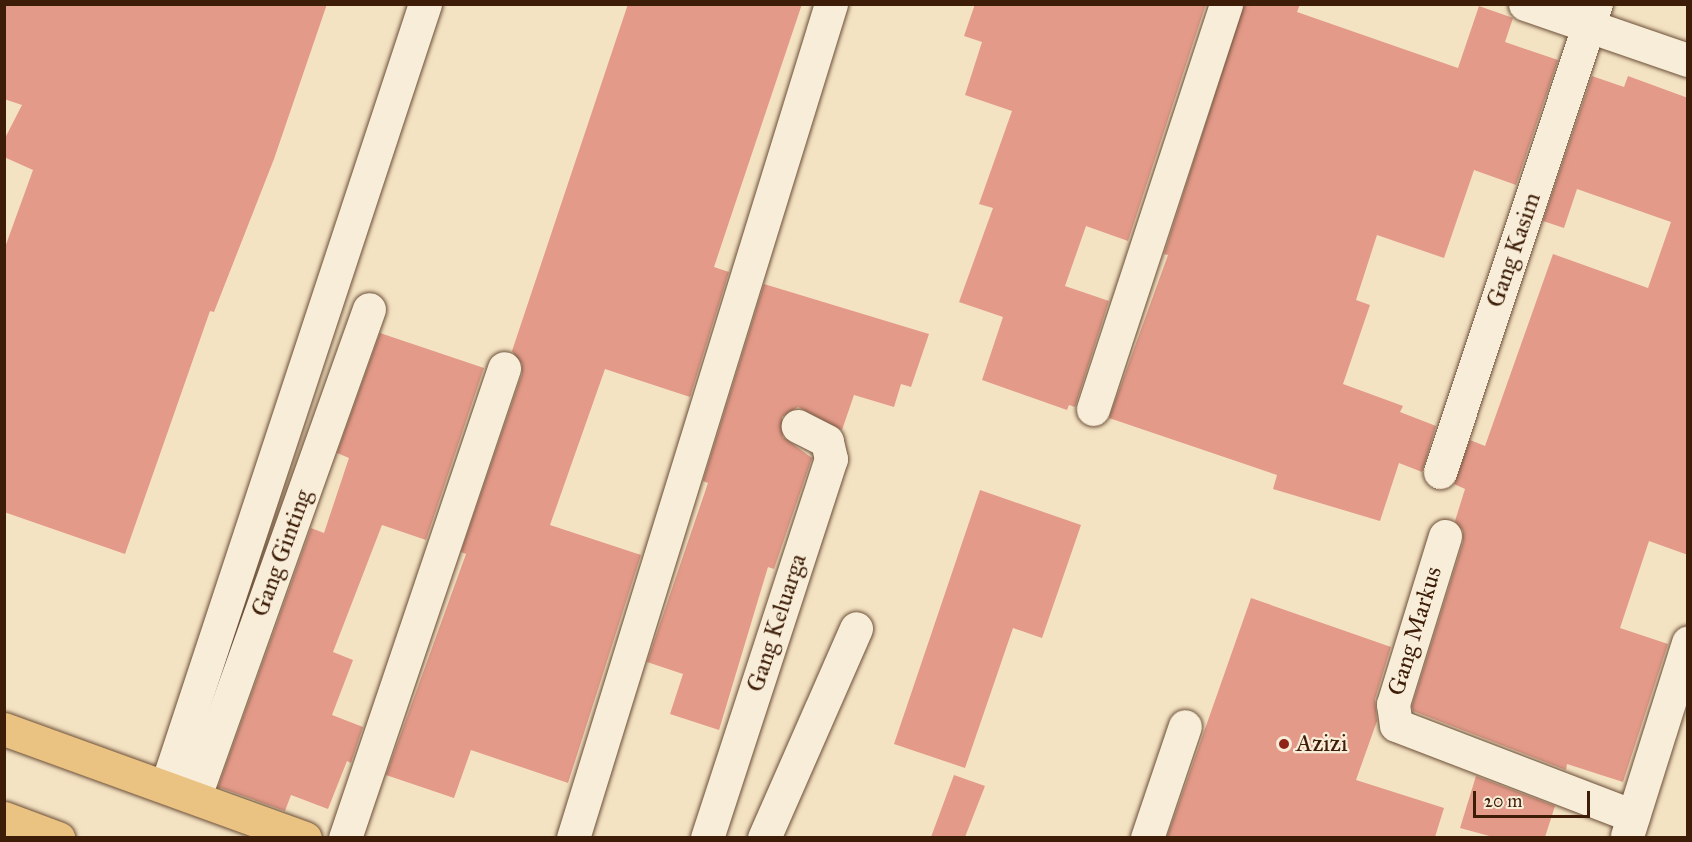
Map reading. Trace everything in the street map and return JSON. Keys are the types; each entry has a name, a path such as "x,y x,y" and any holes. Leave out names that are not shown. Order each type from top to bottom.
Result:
{"highway":[{"path":"4,729 305,837"},
{"path":"4,818 58,837"}],"street":[{"path":"180,792 425,4"},
{"path":"573,837 831,4"},
{"path":"1093,409 1226,4"},
{"path":"1525,4 1593,16 1688,60"},
{"name":"Gang Kasim","path":"1440,472 1593,16"},
{"name":"Gang Ginting","path":"180,792 369,309"},
{"path":"345,837 504,368"},
{"name":"Gang Keluarga","path":"707,837 831,459 827,441 798,426"},
{"name":"Gang Markus","path":"1445,536 1392,704 1396,725 1630,827"},
{"path":"764,837 856,628"},
{"path":"1630,827 1688,642"},
{"path":"1147,837 1185,726"}],"building":[{"path":"4,4 327,4 274,159 214,312 210,311 125,554 4,512 4,250 33,170 4,157 4,140 22,105 4,99"},
{"path":"628,4 802,4 714,267 729,272 690,397 605,369 550,525 641,555 568,783 471,750 454,798 386,775 466,554 461,552 522,374 522,364 512,351"},
{"path":"975,4 1206,4 1128,241 1086,226 1065,286 1109,301 1075,407 1069,405 1067,410 982,380 1003,317 959,302 993,208 979,204 1012,111 965,95 982,42 964,36"},
{"path":"1244,4 1300,4 1297,12 1458,68 1479,6 1513,18 1505,42 1558,60 1516,185 1474,170 1444,258 1377,235 1356,300 1370,305 1343,384 1403,406 1400,412 1436,426 1422,472 1399,463 1380,521 1273,489 1277,475 1109,418 1168,255 1164,254"},
{"path":"1592,76 1624,87 1628,76 1688,98 1688,555 1649,541 1620,628 1668,644 1623,782 1567,764 1566,770 1413,711 1412,706 1463,542 1463,531 1455,521 1465,489 1454,484 1470,440 1485,446 1553,254 1648,288 1671,222 1577,189 1564,228 1543,221"},
{"path":"764,284 929,334 911,387 901,384 894,407 854,395 842,430 798,407 782,417 783,437 812,458 774,569 768,567 719,730 670,714 683,674 647,662 708,483 703,481"},
{"path":"380,333 484,368 426,540 382,525 333,652 353,660 332,715 363,727 351,763 347,761 328,809 291,795 285,811 218,787 311,528 324,533 349,458 337,453"},
{"path":"980,490 1081,525 1042,638 1013,628 965,768 894,744"},
{"name":"Azizi","path":"1251,598 1391,647 1375,699 1377,721 1356,780 1444,808 1435,837 1167,837"},
{"path":"954,775 985,786 965,837 931,837"},
{"path":"1476,776 1555,806 1545,837 1493,837 1460,828"}],"place":[{"name":"Azizi","path":"1284,744"}]}
